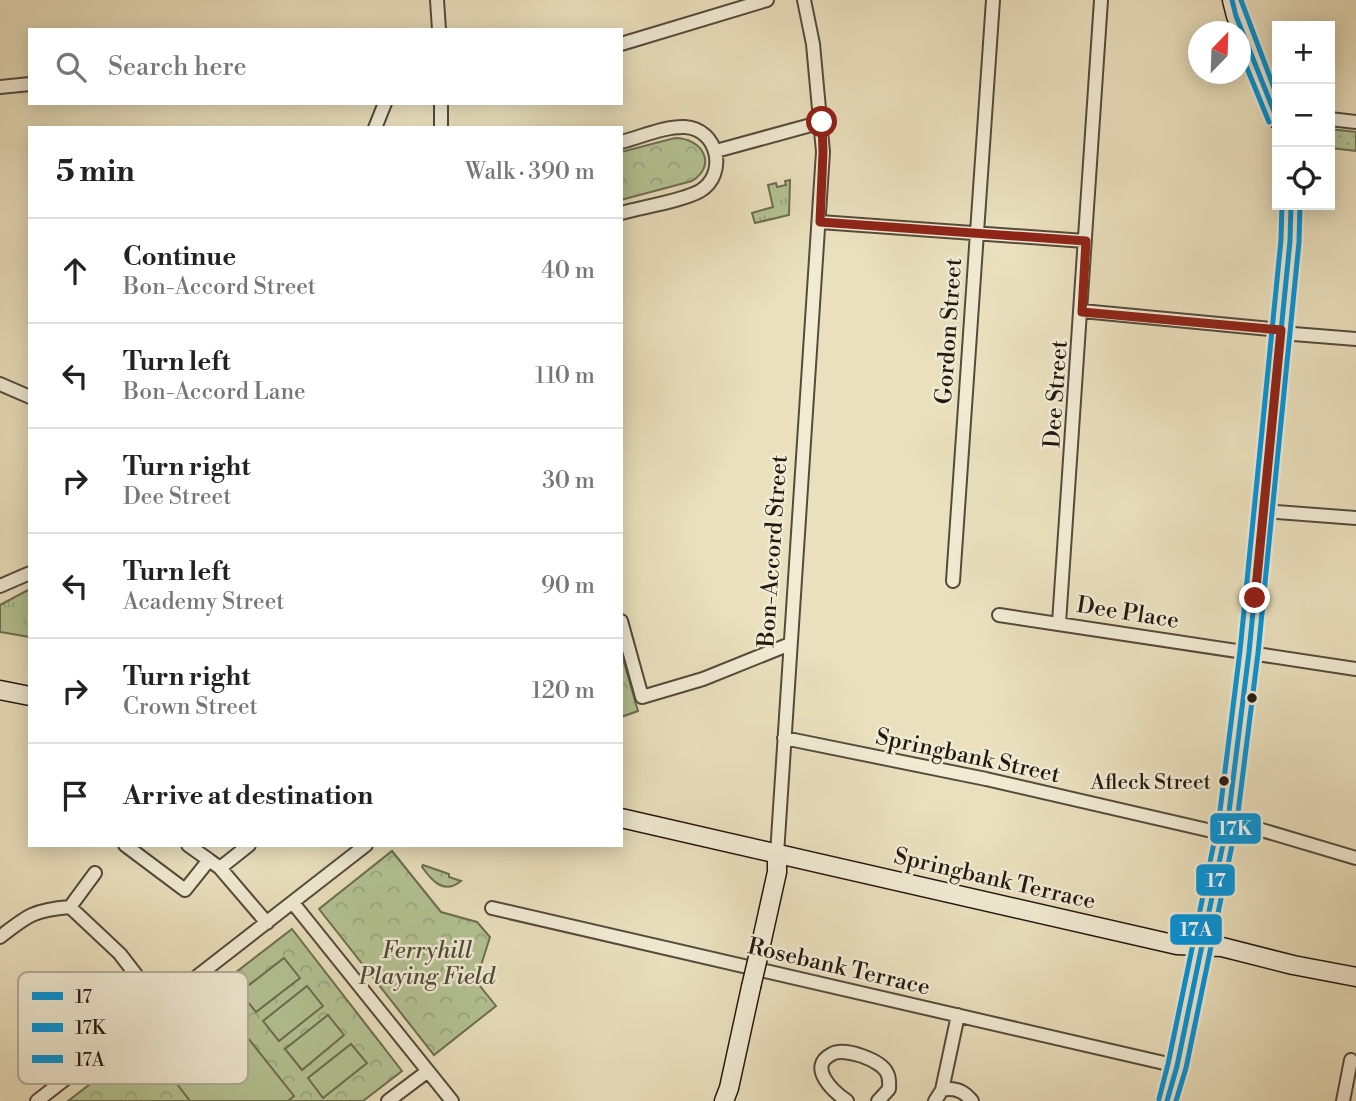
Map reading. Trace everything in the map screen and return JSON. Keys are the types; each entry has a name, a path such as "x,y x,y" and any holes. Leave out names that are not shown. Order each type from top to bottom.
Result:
{"street":[{"path":"437,0 439,28"},
{"path":"623,43 767,0"},
{"name":"Bon-Accord Street","path":"724,1101 777,872 823,152 822,122 809,19 804,0"},
{"name":"Gordon Street","path":"953,581 993,0"},
{"name":"Dee Street","path":"1059,623 1101,0"},
{"path":"1232,0 1272,103"},
{"path":"0,87 28,84"},
{"path":"376,126 384,105"},
{"path":"441,105 441,126"},
{"path":"1335,120 1356,122"},
{"path":"716,151 822,122"},
{"path":"623,142 684,127 705,135 716,151 717,161 714,176 699,192 623,211"},
{"path":"1167,1101 1177,1066 1226,827 1249,652 1291,210"},
{"path":"820,222 1086,241"},
{"path":"1082,312 1356,339"},
{"path":"0,384 28,396"},
{"path":"1263,511 1356,518"},
{"path":"0,586 28,574"},
{"name":"Dee Place","path":"999,615 1356,669"},
{"path":"623,628 642,697 703,679 790,644"},
{"path":"0,690 28,696"},
{"name":"Springbank Street","path":"784,738 1226,827 1356,858"},
{"name":"Springbank Terrace","path":"623,818 1177,945 1222,947 1356,977"},
{"path":"128,847 185,890 209,860"},
{"path":"191,847 220,868 267,923"},
{"path":"220,868 246,847"},
{"path":"204,972 363,847"},
{"path":"70,907 95,873"},
{"path":"293,903 452,1101"},
{"path":"0,937 29,914 70,907 120,954 134,972"},
{"name":"Rosebank Terrace","path":"492,908 1177,1066"},
{"path":"939,1095 958,1015"},
{"path":"847,1101 828,1086 821,1075 830,1054 838,1052 856,1055 881,1065 889,1079 889,1089 877,1101"},
{"path":"1343,1101 1351,1060"},
{"path":"388,1101 428,1071"},
{"path":"37,1101 59,1084"},
{"path":"939,1095 952,1088 967,1095 972,1101"}],"green space":[{"path":"1335,130 1356,132 1356,151 1335,148"},
{"path":"675,138 685,139 699,147 705,160 704,168 692,181 623,199 623,151"},
{"path":"790,180 789,215 755,223 752,213 773,207 768,185 786,185 785,181"},
{"path":"28,590 28,637 0,632 0,605"},
{"path":"623,659 638,711 623,716"},
{"name":"Ferryhill Playing Field","path":"392,851 441,912 477,922 490,937 476,981 496,1006 434,1055 319,909"},
{"path":"423,865 461,881 449,887 439,884 426,872"},
{"path":"292,929 402,1071 363,1101 68,1101 90,1084 248,1084 248,972 236,972"},
{"path":"284,958 300,978 256,1012 248,1002 248,986"},
{"path":"307,986 323,1006 279,1041 263,1021"},
{"path":"328,1015 344,1035 302,1070 285,1049"},
{"path":"248,1038 294,1096 288,1101 190,1101 177,1084 248,1084"},
{"path":"351,1044 367,1063 323,1098 308,1078"}],"transit line":[{"name":"17","path":"1232,0 1272,106"},
{"name":"17A","path":"1241,0 1272,84"},
{"name":"17K","path":"1251,78 1269,122"},
{"name":"17A","path":"1159,1099 1219,819 1240,651 1282,210"},
{"name":"17","path":"1167,1101 1177,1066 1228,820 1249,652 1291,210"},
{"name":"17K","path":"1176,1101 1186,1068 1237,821 1258,653 1299,242 1300,210"}],"place":[{"name":"Afleck Street","path":"1224,781"}],"route":[{"path":"822,122 820,222 1086,241 1082,312 1281,330 1255,598"}]}
